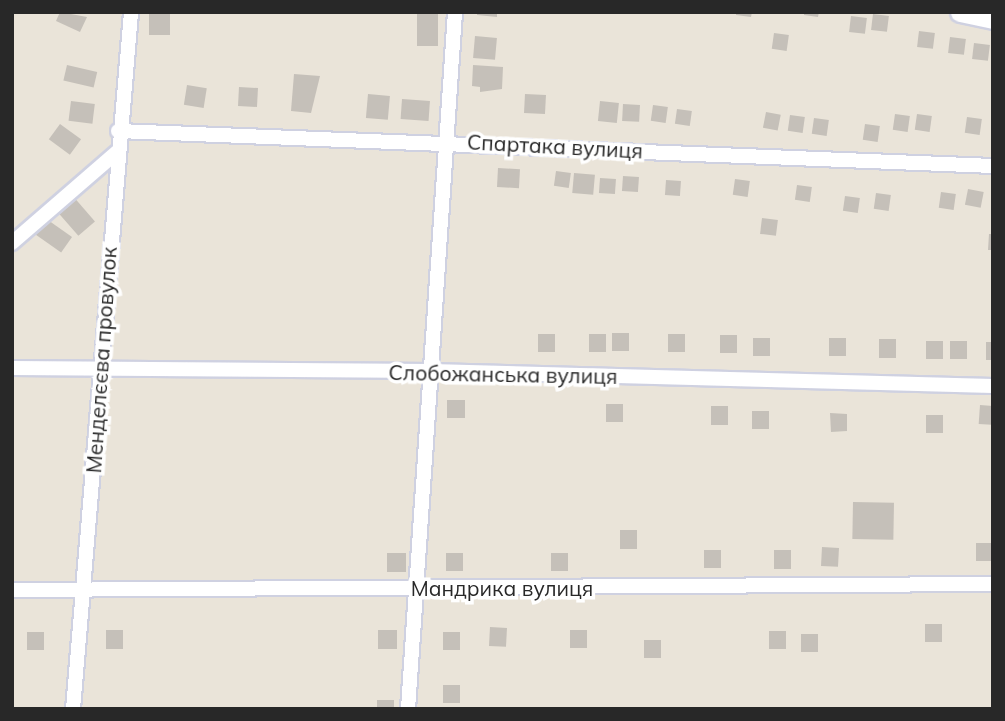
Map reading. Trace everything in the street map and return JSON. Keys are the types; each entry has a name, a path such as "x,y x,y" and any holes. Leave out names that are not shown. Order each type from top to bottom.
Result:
{"street":[{"name":"Менделєєва провулок","path":"73,709 118,131 131,12"},
{"path":"408,709 430,371 449,141 455,12"},
{"path":"960,12 993,19"},
{"name":"Спартака вулиця","path":"118,131 449,141 993,166"},
{"path":"12,243 117,152"},
{"name":"Слобожанська вулиця","path":"12,368 101,371 430,371 993,386"},
{"name":"Мандрика вулиця","path":"12,590 993,584"}],"building":[{"path":"60,12 87,17 80,32 56,21"},
{"path":"149,12 170,12 170,35 149,35"},
{"path":"417,12 438,12 438,46 417,46"},
{"path":"477,12 497,12 497,17 477,15"},
{"path":"736,12 752,12 751,17 736,15"},
{"path":"804,12 819,12 818,17 804,15"},
{"path":"873,14 889,16 887,32 871,30"},
{"path":"851,16 867,18 865,34 849,32"},
{"path":"919,31 935,33 933,49 917,47"},
{"path":"774,33 789,35 787,51 772,49"},
{"path":"475,36 497,38 495,60 473,58"},
{"path":"950,37 966,39 964,55 948,53"},
{"path":"974,43 990,45 988,61 972,59"},
{"path":"67,65 97,72 94,88 63,81"},
{"path":"473,65 503,67 502,89 480,92 480,87 472,86"},
{"path":"294,74 320,76 311,113 291,111"},
{"path":"187,85 207,88 204,108 184,105"},
{"path":"239,87 258,88 257,107 238,106"},
{"path":"368,94 390,96 388,120 366,118"},
{"path":"525,94 546,95 545,114 524,113"},
{"path":"402,99 430,101 429,121 401,119"},
{"path":"71,101 95,104 92,124 69,121"},
{"path":"600,101 619,103 617,123 598,121"},
{"path":"623,104 640,105 639,122 622,121"},
{"path":"653,105 668,107 666,123 651,121"},
{"path":"677,109 692,111 690,126 675,124"},
{"path":"766,112 781,115 778,131 763,128"},
{"path":"895,114 910,116 908,132 893,130"},
{"path":"917,114 932,116 930,132 915,130"},
{"path":"790,115 805,117 803,133 788,131"},
{"path":"967,117 982,119 980,135 965,133"},
{"path":"814,118 829,120 827,136 812,134"},
{"path":"60,124 81,139 70,155 49,139"},
{"path":"865,124 880,126 878,142 863,140"},
{"path":"498,168 520,169 519,188 497,187"},
{"path":"556,171 571,173 569,188 554,186"},
{"path":"574,173 595,175 593,195 572,193"},
{"path":"623,176 639,177 638,192 622,191"},
{"path":"600,178 616,179 615,194 599,193"},
{"path":"735,179 750,181 748,197 733,195"},
{"path":"666,180 681,181 680,196 665,195"},
{"path":"797,185 812,187 810,202 795,200"},
{"path":"968,189 984,192 981,208 965,205"},
{"path":"941,192 956,194 954,210 939,208"},
{"path":"876,193 891,195 889,211 874,209"},
{"path":"72,195 95,221 78,236 55,209"},
{"path":"845,196 860,198 858,213 843,211"},
{"path":"45,218 72,237 61,252 34,234"},
{"path":"762,218 778,220 776,236 760,234"},
{"path":"989,234 993,234 993,250 988,250"},
{"path":"612,333 629,333 629,351 612,351"},
{"path":"538,334 555,334 555,352 538,352"},
{"path":"589,334 606,334 606,352 589,352"},
{"path":"668,334 685,334 685,352 668,352"},
{"path":"720,335 737,335 737,353 720,353"},
{"path":"753,338 770,338 770,356 753,356"},
{"path":"829,338 846,338 846,356 829,356"},
{"path":"879,339 896,339 896,358 879,358"},
{"path":"926,341 943,341 943,359 926,359"},
{"path":"950,341 967,341 967,359 950,359"},
{"path":"986,342 993,342 993,360 986,360"},
{"path":"447,400 465,400 465,418 447,418"},
{"path":"606,404 623,404 623,422 606,422"},
{"path":"980,405 993,406 992,425 979,424"},
{"path":"711,406 728,406 728,425 711,425"},
{"path":"752,411 769,411 769,429 752,429"},
{"path":"830,413 847,414 847,431 831,432"},
{"path":"926,415 943,415 943,433 926,433"},
{"path":"853,502 894,503 893,540 852,539"},
{"path":"620,530 637,530 637,549 620,549"},
{"path":"976,543 993,543 993,561 976,561"},
{"path":"822,547 839,548 838,567 821,566"},
{"path":"704,550 721,550 721,568 704,568"},
{"path":"774,550 791,550 791,569 774,569"},
{"path":"387,553 406,553 406,572 387,572"},
{"path":"446,553 463,553 463,571 446,571"},
{"path":"551,553 568,553 568,571 551,571"},
{"path":"925,624 942,624 942,642 925,642"},
{"path":"490,627 507,628 506,647 489,646"},
{"path":"106,630 123,630 123,649 106,649"},
{"path":"378,630 397,630 397,649 378,649"},
{"path":"570,630 587,630 587,648 570,648"},
{"path":"769,631 786,631 786,649 769,649"},
{"path":"27,632 44,632 44,650 27,650"},
{"path":"443,632 460,632 460,650 443,650"},
{"path":"801,634 818,634 818,652 801,652"},
{"path":"644,640 661,640 661,658 644,658"},
{"path":"443,685 460,685 460,703 443,703"},
{"path":"377,700 394,700 394,709 377,709"}]}
